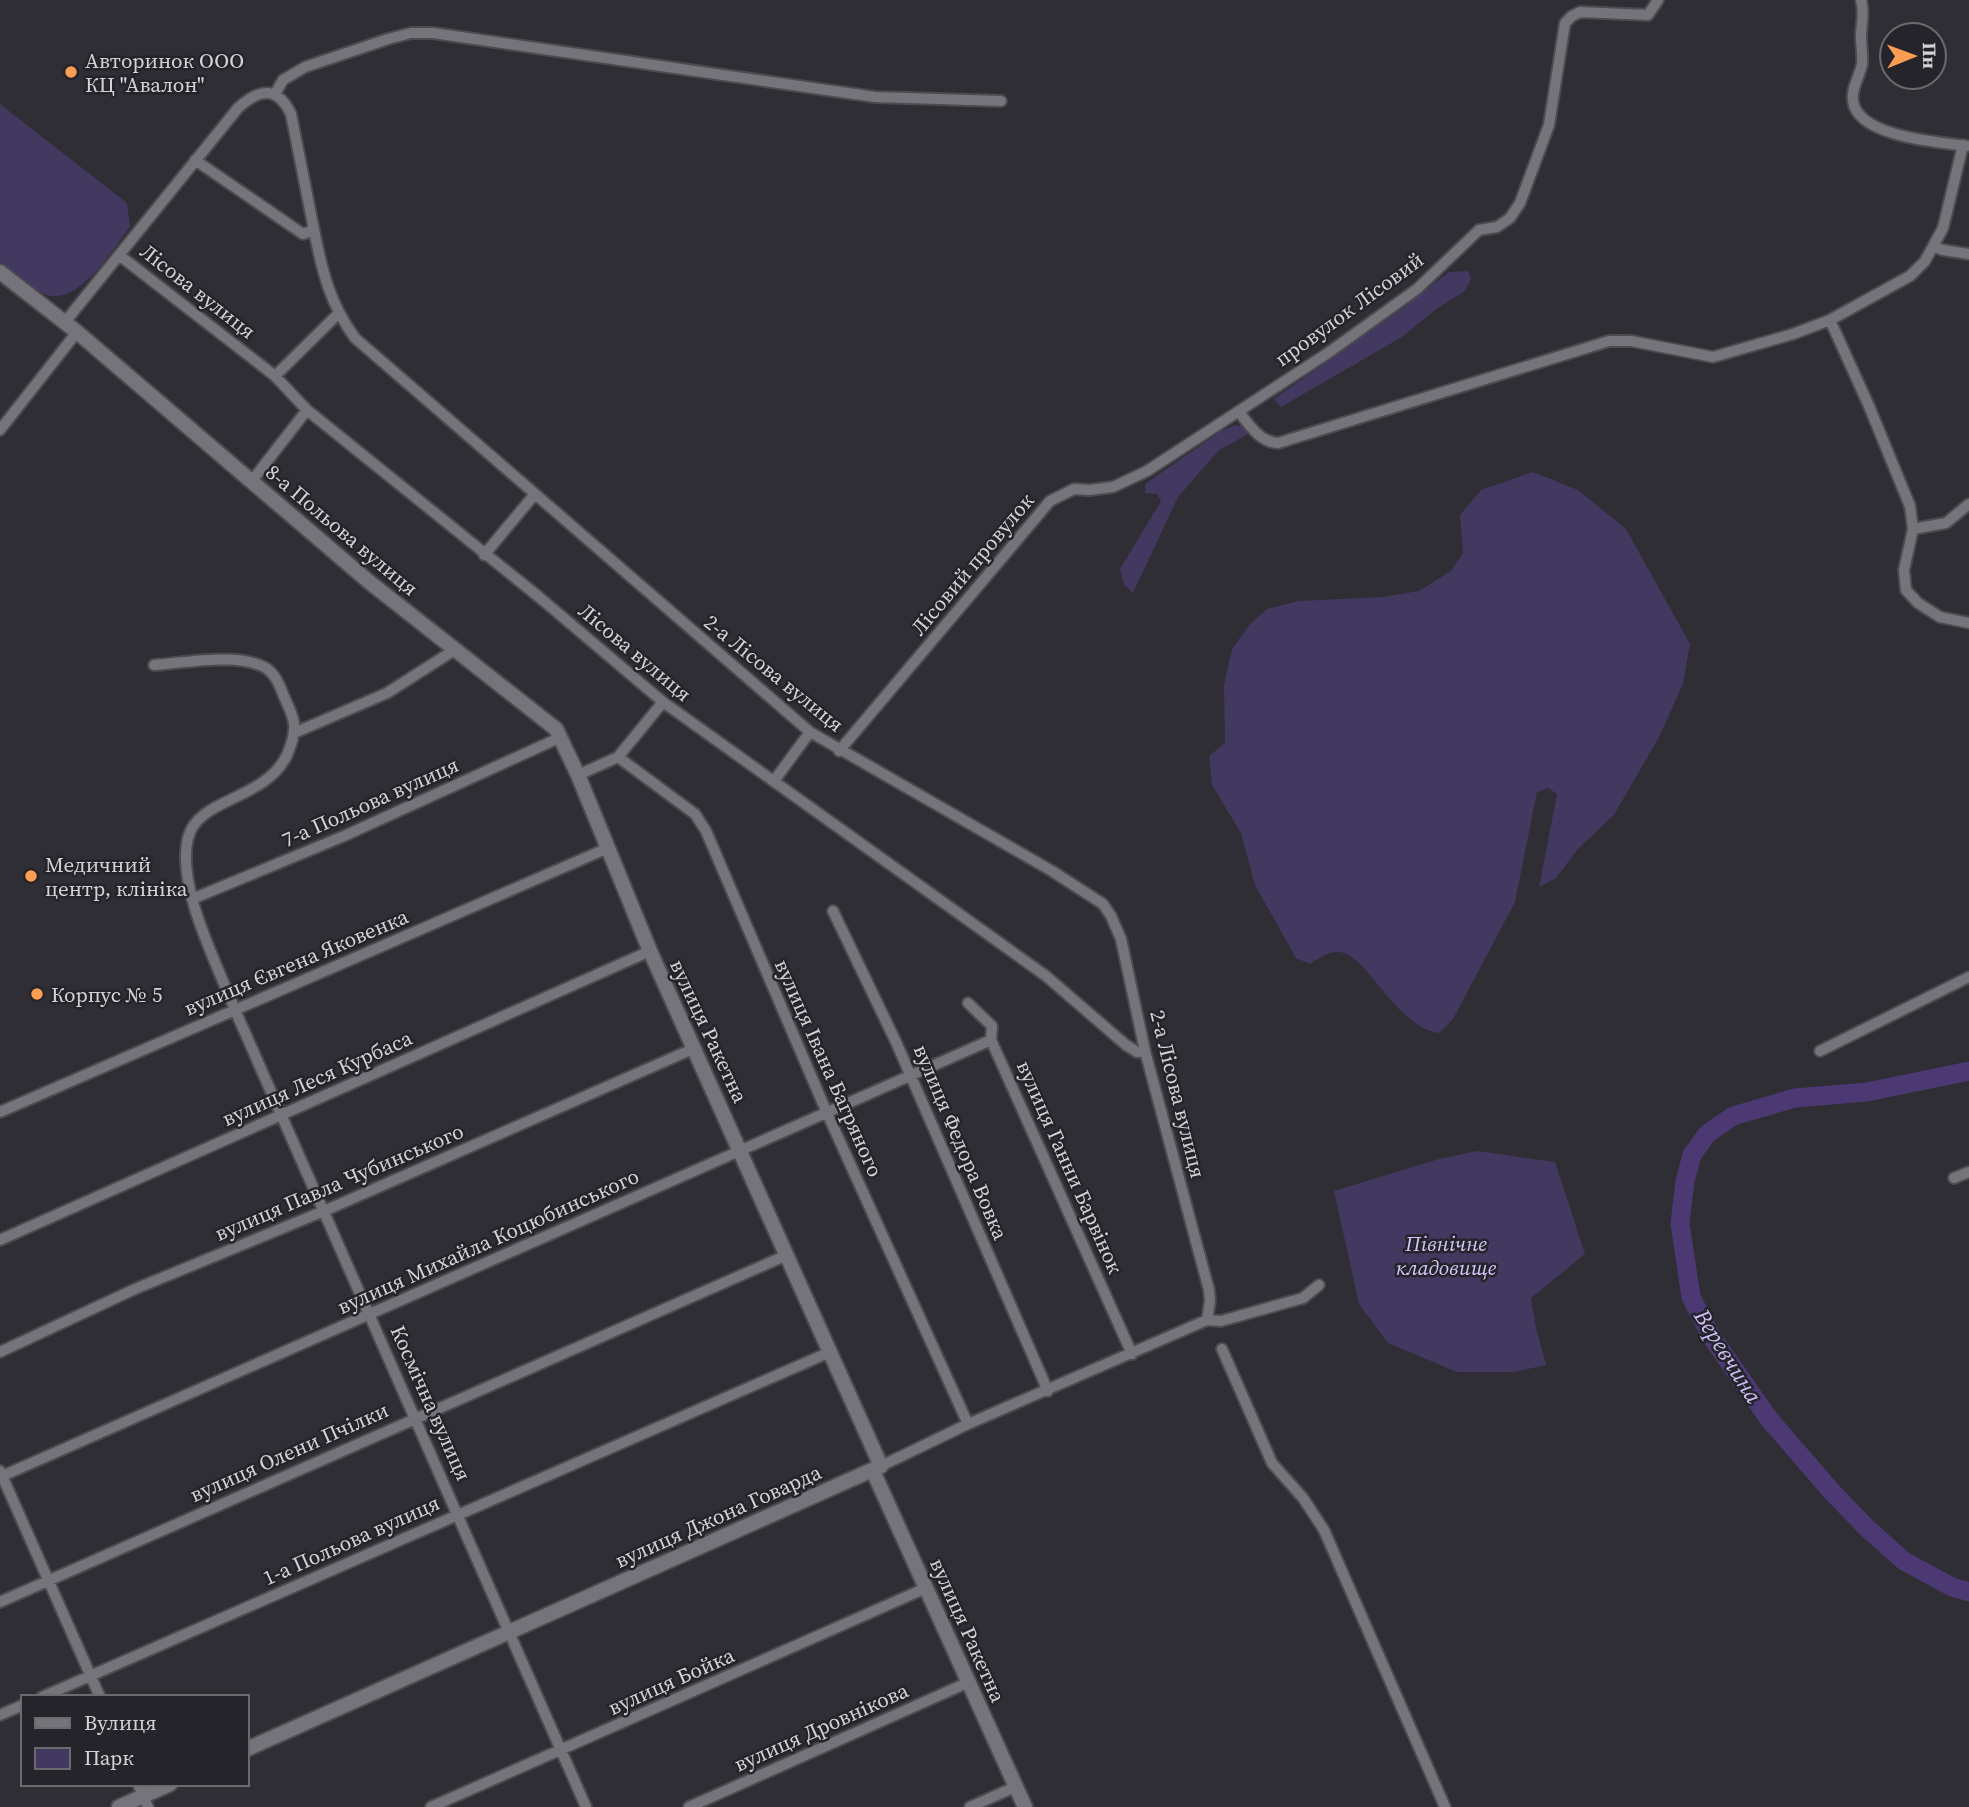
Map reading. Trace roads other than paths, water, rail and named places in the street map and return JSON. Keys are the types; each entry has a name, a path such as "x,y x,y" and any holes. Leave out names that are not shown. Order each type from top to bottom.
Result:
{"street":[{"name":"провулок Лісовий","path":"1239,412 1417,289 1479,230 1497,227 1510,218 1520,203 1549,125 1563,29 1572,16 1591,12 1648,15 1658,0"},
{"path":"1239,412 1265,440 1271,443 1285,442 1363,415 1609,341 1631,341 1713,357 1793,334 1830,320 1910,276 1935,247 1946,219 1966,146 1881,130 1865,120 1859,112 1853,102 1862,65 1861,33 1864,10 1861,0"},
{"path":"65,321 244,102 258,94 275,94 283,80 305,67 411,33 433,33 875,97 1001,101"},
{"name":"2-а Лісова вулиця","path":"275,94 283,99 291,114 322,272 338,314 355,338 810,732 1052,871 1103,904 1121,939 1145,1051 1209,1290 1207,1321"},
{"path":"195,160 303,234 314,230"},
{"path":"1935,247 1969,254"},
{"name":"Лісова вулиця","path":"119,255 275,376 307,410 539,597 663,702 1046,976 1126,1045 1138,1052 1145,1051"},
{"name":"8-а Польова вулиця","path":"0,272 65,321 368,581 456,649"},
{"path":"275,376 338,314"},
{"path":"1830,320 1910,506 1913,529 1904,570 1906,590 1917,603 1940,617 1969,623"},
{"path":"0,430 77,332"},
{"path":"251,482 307,410"},
{"name":"Лісовий провулок","path":"839,751 1050,501 1074,489 1101,489 1132,479 1239,412"},
{"path":"484,555 535,494"},
{"path":"1913,529 1946,523 1969,504"},
{"path":"154,665 235,660 266,668 279,685 294,721 294,733 387,692 456,649"},
{"name":"вулиця Ракетна","path":"456,649 542,716 561,737 650,951 830,1352 926,1588 1025,1807"},
{"path":"578,775 618,757 663,702"},
{"path":"774,781 810,732"},
{"name":"Космічна вулиця","path":"294,733 278,770 261,785 200,815 188,838 186,877 235,1010 586,1807"},
{"name":"7-а Польова вулиця","path":"192,899 344,835 561,737"},
{"name":"вулиця Івана Багряного","path":"618,757 701,821 827,1113 968,1424"},
{"name":"вулиця Євгена Яковенка","path":"0,1112 608,848"},
{"name":"вулиця Федора Вовка","path":"833,911 910,1075 1048,1391"},
{"name":"вулиця Леся Курбаса","path":"0,1240 650,951"},
{"path":"1820,1051 1969,977"},
{"name":"вулиця Ганни Барвінок","path":"968,1003 990,1023 993,1031 991,1040 1132,1354"},
{"name":"вулиця Михайла Коцюбинського","path":"1,1475 991,1040"},
{"name":"вулиця Павла Чубинського","path":"0,1352 135,1289 324,1210 695,1048"},
{"path":"1954,1178 1969,1172"},
{"name":"вулиця Олени Пчілки","path":"0,1601 787,1255"},
{"name":"вулиця Джона Говарда","path":"248,1749 877,1468 968,1424 1207,1321 1221,1321 1303,1298 1319,1285"},
{"path":"1222,1349 1272,1463 1303,1498 1324,1530 1445,1807"},
{"name":"1-а Польова вулиця","path":"46,1695 830,1352"},
{"path":"1,1475 99,1695"},
{"name":"вулиця Бойка","path":"431,1807 926,1588"},
{"name":"вулиця Дровнікова","path":"689,1807 969,1682"},
{"path":"0,1715 21,1706"},
{"path":"119,1807 166,1786"},
{"path":"970,1807 1015,1787"}],"waterway":[{"name":"Веревчина","path":"1969,1071 1867,1092 1795,1098 1733,1116 1707,1134 1692,1155 1685,1181 1680,1223 1691,1297 1711,1336 1769,1419 1833,1493 1904,1561 1952,1587 1969,1592"}],"place":[{"name":"Авторинок ООО КЦ \"Авалон\"","path":"71,72"},
{"name":"Медичний центр, клініка","path":"31,876"},
{"name":"Корпус № 5","path":"37,994"}],"park label":[{"name":"Північне кладовище","path":"1446,1255"}]}
